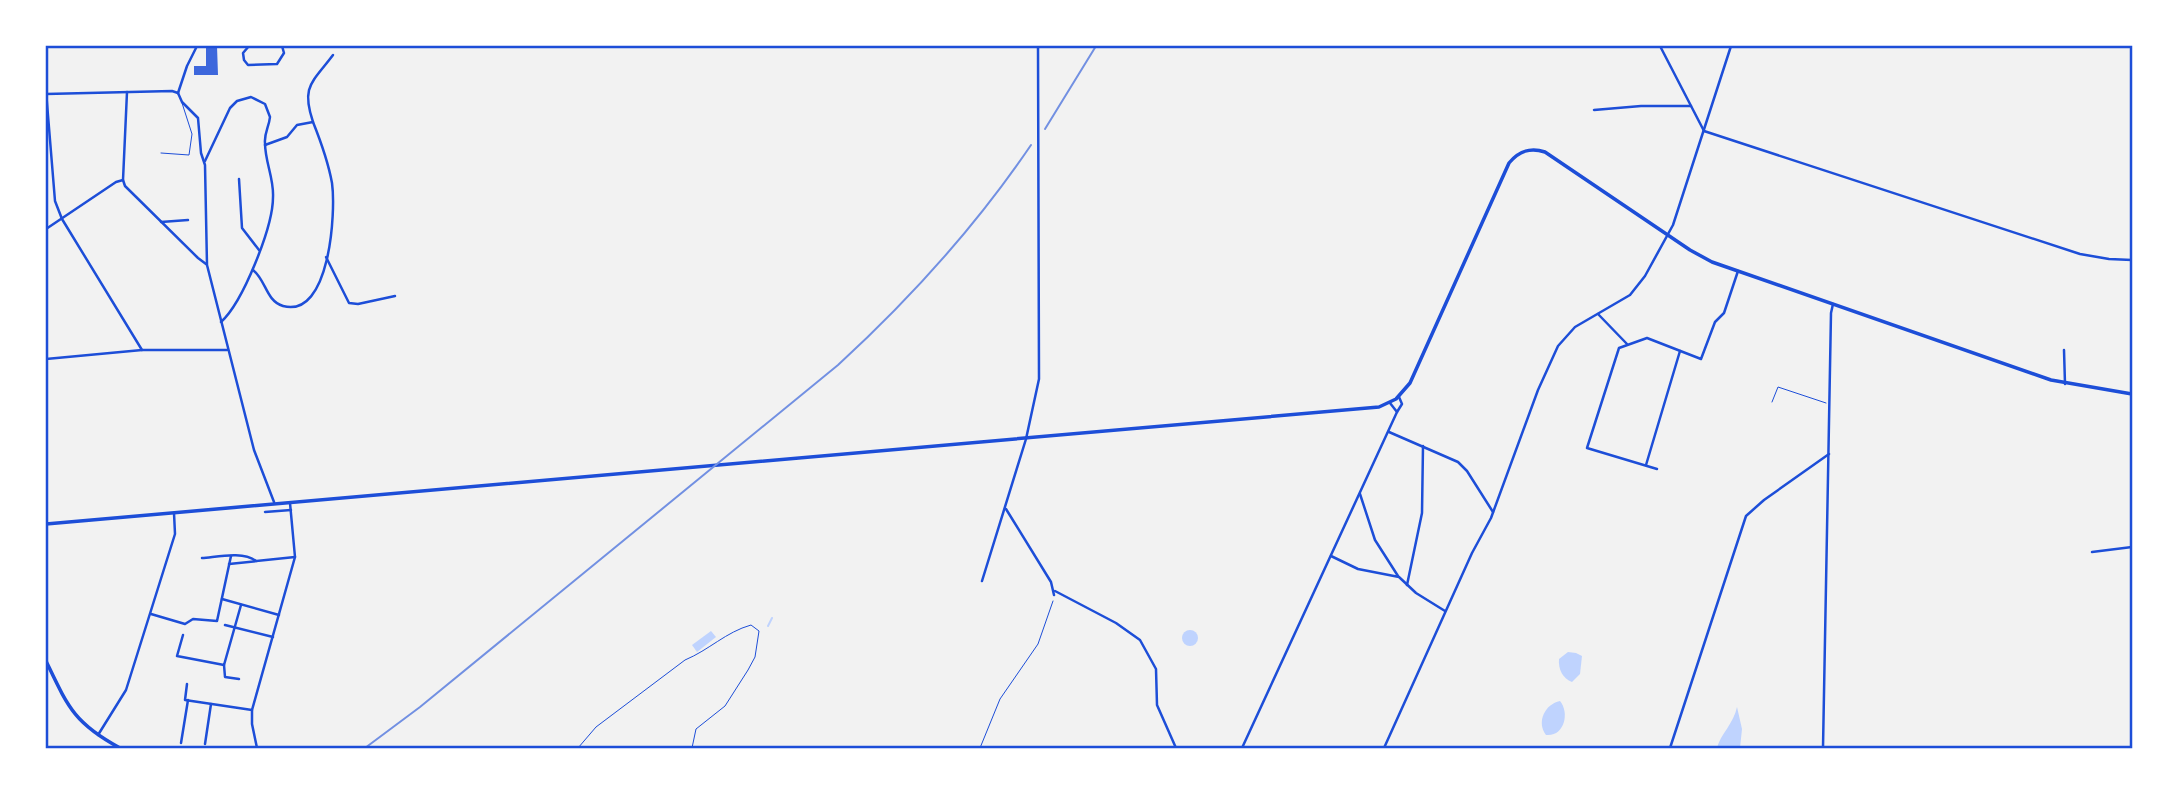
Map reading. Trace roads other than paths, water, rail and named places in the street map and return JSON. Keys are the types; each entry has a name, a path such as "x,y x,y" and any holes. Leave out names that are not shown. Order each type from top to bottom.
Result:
{"main road":[{"path":"46,524 1365,409 1390,403 1399,397 1412,379 1507,167 1517,155 1529,150 1543,152 1708,260 2065,384 2133,394"},
{"path":"46,661 68,706 86,727 120,748"},
{"path":"275,748 294,748"}],"street":[{"path":"197,46 178,93 182,102 198,118 201,153 205,161 207,265 254,450 275,504"},
{"path":"249,46 243,53 248,65 277,64 284,53 282,46"},
{"path":"982,581 1027,439 1037,391 1040,359 1038,46"},
{"path":"1661,46 1704,131 2080,254 2133,260"},
{"path":"1384,748 1493,512 1558,346 1575,327 1622,302 1637,287 1674,225 1731,46"},
{"path":"252,269 273,300 279,304 292,307 302,305 317,291 326,257 334,202 328,159 306,97 308,87 333,55"},
{"path":"127,92 123,180 129,190 207,265"},
{"path":"142,350 62,219 55,201 46,93 178,93"},
{"path":"205,161 230,108 243,98 251,97 259,100 268,109 270,117 265,133 265,145 273,179 271,220 260,251 231,313 221,322"},
{"path":"1594,110 1691,106"},
{"path":"265,145 287,137 297,125 313,122"},
{"path":"239,179 242,228 260,251"},
{"path":"46,229 123,180"},
{"path":"161,222 188,220"},
{"path":"326,257 349,303 358,304 395,296"},
{"path":"1657,469 1587,448 1619,348 1647,338 1701,359 1715,322 1724,313 1738,271"},
{"path":"1823,748 1833,304"},
{"path":"1598,314 1627,344"},
{"path":"46,359 142,350 227,350"},
{"path":"2064,350 2065,384"},
{"path":"1646,466 1680,351"},
{"path":"1241,748 1402,404 1399,397"},
{"path":"1390,403 1397,412"},
{"path":"1388,432 1458,461 1493,512"},
{"path":"1407,585 1422,513 1423,446"},
{"path":"1670,748 1746,516 1829,454"},
{"path":"1360,494 1375,540 1399,577 1416,593 1447,611"},
{"path":"257,748 252,724 253,710 295,557 290,502"},
{"path":"1006,509 1055,593 1116,622 1140,640 1156,669 1157,705 1176,748"},
{"path":"265,512 291,510"},
{"path":"98,736 126,690 175,534 174,513"},
{"path":"2092,552 2133,547"},
{"path":"151,614 185,624 193,619 218,621 231,556"},
{"path":"202,558 231,556 252,558 256,561"},
{"path":"1331,556 1358,569 1399,577"},
{"path":"229,564 295,557"},
{"path":"222,599 279,615"},
{"path":"239,679 225,677 224,665 241,605"},
{"path":"225,625 273,638"},
{"path":"183,635 177,656 224,665"},
{"path":"187,684 185,700 253,710"},
{"path":"181,743 188,700"},
{"path":"205,744 211,704"}],"lane":[{"path":"161,153 189,155 192,134 182,102"},
{"path":"1772,402 1778,387 1825,404 1829,403"}],"water":[{"path":"1190,630 1196,632 1196,644 1190,646 1184,644 1182,638 1184,632"},
{"path":"711,631 716,637 697,652 692,645"},
{"path":"1568,652 1582,656 1580,674 1572,682 1564,676 1559,666 1559,659"},
{"path":"1560,701 1565,712 1564,723 1557,732 1546,735 1542,725 1544,714 1550,706"},
{"path":"1737,707 1742,729 1740,748 1717,748 1733,718"}],"waterway":[{"path":"768,626 772,618"}],"railway":[{"path":"1045,129 1096,46"},
{"path":"365,748 420,707 838,365 891,314 965,233 1031,145"}]}
